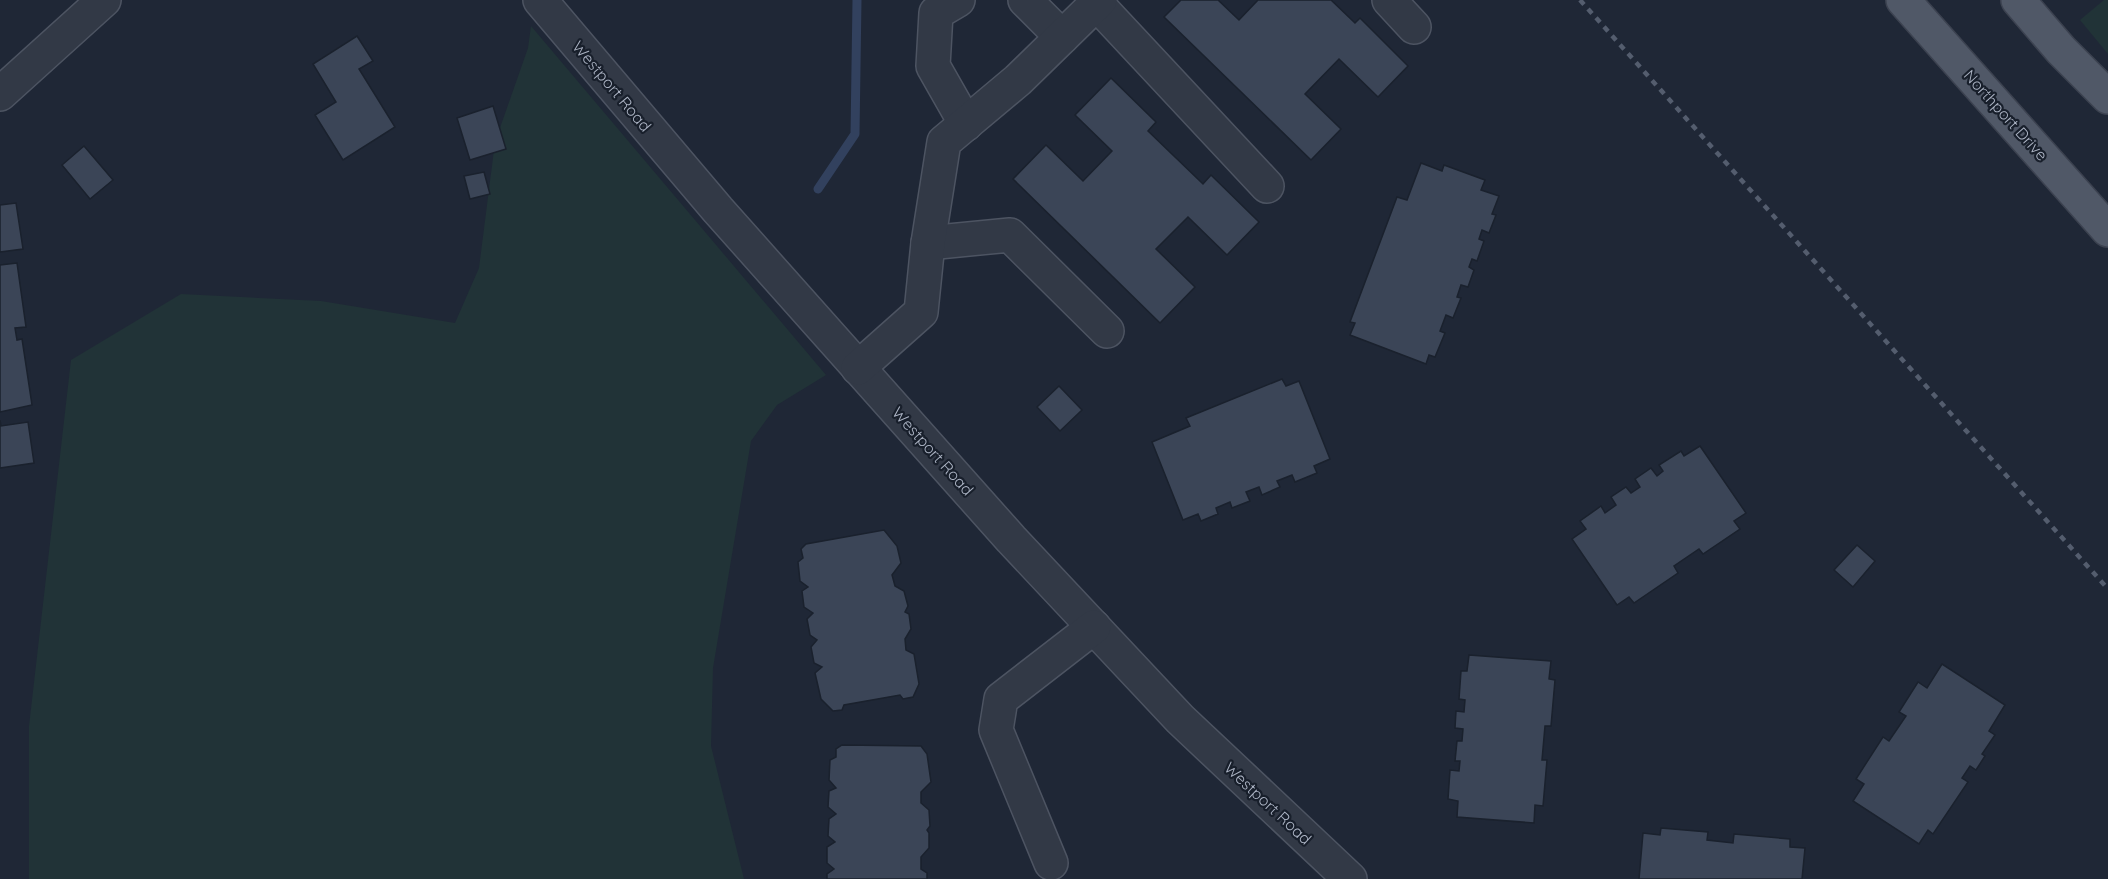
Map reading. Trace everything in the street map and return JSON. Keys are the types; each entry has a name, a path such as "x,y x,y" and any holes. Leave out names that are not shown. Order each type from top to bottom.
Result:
{"main road":[{"name":"Northport Drive","path":"1903,0 2108,230"},
{"path":"2018,0 2061,50 2108,97"}],"street":[{"path":"0,94 104,0"},
{"name":"Westport Road","path":"540,0 718,210 858,368 1094,627 1180,720 1350,879"},
{"path":"1025,0 1062,37"},
{"path":"1389,0 1414,27"},
{"path":"950,2 936,13 933,66 966,124"},
{"path":"858,368 921,312 928,243 944,142 1018,80 1098,2 1267,186"},
{"path":"928,243 1010,235 1107,331"},
{"path":"1051,863 996,730 1001,699 1094,627"}],"shaded area":[{"path":"2104,0 2108,0 2108,54 2080,20"},
{"path":"531,26 826,375 777,405 751,441 713,668 711,746 744,879 29,879 29,726 71,360 181,294 321,301 455,323 479,268 495,142 528,48"}],"building":[{"path":"1181,0 1218,0 1239,20 1258,0 1331,0 1355,23 1360,18 1408,66 1378,97 1339,59 1305,94 1341,129 1311,160 1164,17"},
{"path":"357,36 373,61 359,69 395,127 343,160 315,115 336,102 313,64"},
{"path":"1111,78 1156,122 1148,131 1203,184 1211,175 1259,222 1227,255 1188,217 1156,249 1195,287 1160,323 1013,179 1046,145 1083,181 1112,151 1075,115"},
{"path":"493,106 506,149 470,160 457,118"},
{"path":"84,146 113,180 90,199 62,165"},
{"path":"1421,163 1442,171 1444,165 1485,180 1481,190 1499,196 1492,214 1496,215 1489,233 1482,230 1479,239 1484,241 1477,261 1472,259 1469,267 1474,270 1468,287 1461,285 1457,297 1461,298 1453,318 1446,315 1440,331 1445,333 1435,357 1429,355 1426,364 1350,335 1355,323 1350,322 1397,197 1407,200"},
{"path":"484,172 490,194 470,199 464,176"},
{"path":"16,203 23,249 0,252 0,205"},
{"path":"17,263 26,327 15,328 17,340 22,339 32,405 0,412 0,265"},
{"path":"1282,379 1286,386 1299,381 1330,459 1314,466 1317,473 1295,482 1292,475 1277,481 1280,487 1262,495 1259,487 1246,492 1250,501 1232,508 1230,502 1216,508 1218,514 1201,521 1198,514 1183,520 1152,442 1190,426 1186,418"},
{"path":"1059,386 1082,410 1060,431 1037,407"},
{"path":"0,420 1,426 28,422 34,463 0,468"},
{"path":"1700,446 1746,513 1734,521 1740,529 1703,554 1699,549 1674,566 1678,573 1634,603 1629,597 1617,605 1572,539 1586,529 1580,521 1601,506 1605,513 1616,505 1611,497 1626,487 1631,493 1640,487 1635,479 1651,468 1657,476 1663,471 1659,465 1681,451 1684,456"},
{"path":"884,530 897,546 901,563 892,575 895,586 904,591 908,606 905,612 909,614 911,629 905,639 906,650 914,654 919,684 913,697 903,699 900,695 844,705 842,710 833,711 821,699 815,673 822,667 814,663 811,647 817,640 810,635 807,619 813,613 804,607 802,591 808,587 800,581 798,562 803,558 801,549 806,544"},
{"path":"1857,545 1875,561 1853,587 1834,570"},
{"path":"1469,655 1551,661 1549,679 1555,680 1551,726 1545,726 1542,760 1547,760 1543,806 1535,805 1534,823 1457,817 1458,801 1448,799 1450,770 1459,771 1460,761 1455,761 1457,741 1462,741 1463,729 1455,728 1456,711 1464,712 1465,700 1459,699 1461,671 1467,671"},
{"path":"1942,664 2005,705 1989,731 1995,735 1982,754 1985,756 1976,770 1970,766 1962,778 1968,782 1933,834 1928,830 1919,844 1853,801 1864,784 1856,779 1883,737 1889,741 1906,716 1899,712 1918,682 1927,688"},
{"path":"842,745 921,746 927,754 931,782 921,792 921,803 929,810 930,826 927,830 929,848 921,857 921,869 927,873 927,879 827,879 827,874 834,869 827,863 827,847 835,842 828,836 829,819 836,814 828,807 829,791 836,788 829,780 830,760 836,757 836,749"},
{"path":"1661,828 1708,832 1707,840 1733,843 1734,834 1790,839 1790,847 1805,848 1802,879 1639,879 1643,833 1660,835"}],"waterway":[{"path":"818,189 855,134 857,0"}],"railway":[{"path":"1580,0 2108,589"}]}
